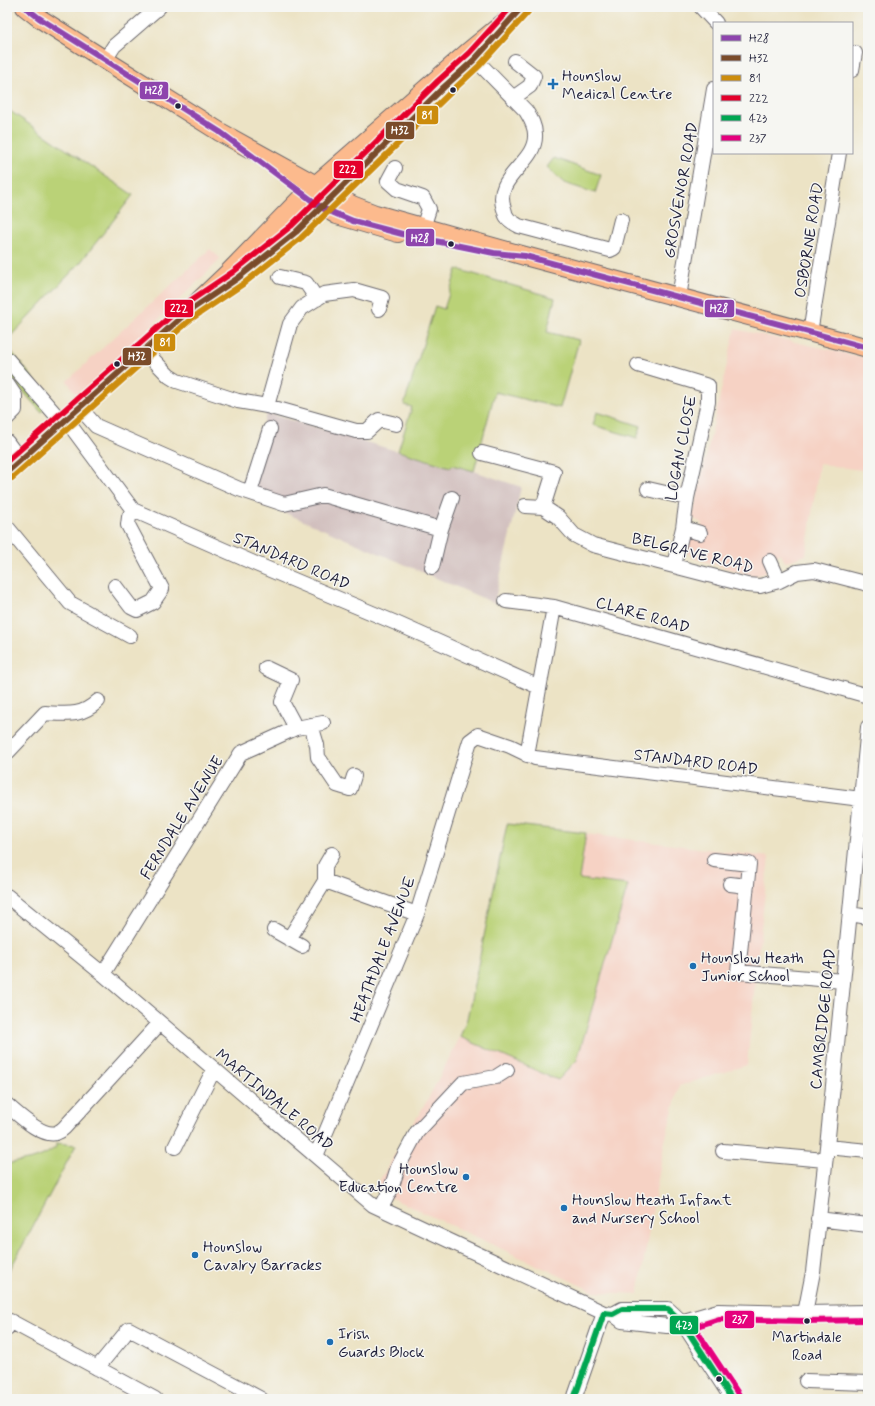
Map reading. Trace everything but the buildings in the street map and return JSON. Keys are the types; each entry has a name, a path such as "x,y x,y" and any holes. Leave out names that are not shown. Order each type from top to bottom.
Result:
{"main road":[{"path":"32,9 105,60 319,196 353,221 406,235 494,253 525,256"},
{"path":"186,313 238,278 296,232 319,196 520,9"},
{"path":"7,472 186,313 229,272 444,87 471,56"},
{"path":"319,196 423,228 868,348"}],"street":[{"path":"105,60 114,46 159,7"},
{"path":"701,7 715,22"},
{"path":"853,67 858,54"},
{"path":"471,56 526,111 532,121 535,134 532,150 521,165 506,181 500,199 507,217 519,226 610,250 614,248 621,220"},
{"path":"513,98 530,86 534,76 515,61"},
{"name":"GROSVENOR ROAD","path":"679,297 713,95"},
{"name":"OSBORNE ROAD","path":"810,332 839,154"},
{"path":"395,168 388,181 397,189 423,198 429,209 423,228"},
{"path":"280,277 306,283 317,299"},
{"path":"266,406 290,324 302,308 324,294 354,290 382,298 379,309"},
{"path":"144,350 169,376 177,381 238,401 266,406 356,431 367,431 379,420 396,424"},
{"name":"STANDARD ROAD","path":"7,359 65,422 133,510 396,623 539,687"},
{"name":"LOGAN CLOSE","path":"638,364 708,386 708,402 687,498 683,528 674,564"},
{"path":"7,384 15,396 15,410 7,418"},
{"path":"80,408 96,426 250,492 284,504 324,494 441,529"},
{"path":"250,492 270,429"},
{"path":"7,442 20,460"},
{"path":"482,453 554,472 543,507 525,506"},
{"path":"648,489 687,498"},
{"path":"432,568 441,529 452,498"},
{"name":"BELGRAVE ROAD","path":"543,507 558,517 574,535 593,545 674,564 747,585 760,586 779,581 797,572 814,570 868,584"},
{"path":"115,586 131,607 137,610 153,602 162,589 128,525 129,517 133,510"},
{"path":"7,527 70,603 130,636"},
{"path":"683,528 700,533"},
{"path":"770,561 779,581"},
{"name":"CLARE ROAD","path":"506,601 554,607 868,696"},
{"path":"527,755 554,607"},
{"path":"266,668 292,680 282,702 296,728"},
{"path":"7,753 45,713 70,714 89,710 98,701"},
{"name":"FERNDALE AVENUE","path":"102,974 241,753 296,728 317,724 318,758 337,784 350,789 354,776"},
{"name":"CAMBRIDGE ROAD","path":"805,1313 812,1272 826,1153 861,799 866,776 868,727"},
{"name":"HEATHDALE AVENUE","path":"316,1156 417,914 470,741 478,735 510,746 527,755"},
{"name":"STANDARD ROAD","path":"527,755 535,758 861,799"},
{"path":"289,939 325,881 325,866 332,854"},
{"path":"714,860 749,864 738,972 843,981"},
{"path":"325,881 417,914"},
{"path":"730,884 747,886"},
{"name":"MARTINDALE ROAD","path":"7,896 102,974 373,1205 608,1314"},
{"path":"850,914 868,916"},
{"path":"274,930 302,946"},
{"path":"7,1105 29,1123 47,1134 56,1133 64,1128 160,1023"},
{"path":"175,1146 214,1069"},
{"path":"381,1208 391,1189 398,1167 417,1132 463,1083 496,1077 507,1070"},
{"path":"723,1150 826,1153 868,1150"},
{"path":"818,1219 868,1225"},
{"path":"574,1399 608,1314 622,1309 668,1309 682,1322 732,1399"},
{"path":"682,1322 718,1311 805,1313 868,1312"},
{"path":"7,1328 10,1321 155,1399"},
{"path":"97,1368 129,1329 261,1399"},
{"path":"806,1381 868,1384"}],"shaded area":[{"path":"210,249 221,259 78,397 67,381"},
{"path":"735,329 868,358 868,471 819,464 806,555 785,562 780,553 766,565 766,573 753,576 693,558 686,551 689,540 699,538 702,523 692,518"},
{"path":"267,413 451,467 452,465 474,471 521,487 494,603 239,493"},
{"path":"507,824 769,857 747,1065 679,1086 664,1145 638,1294 595,1292 374,1190 428,1099 460,1037 467,1019"}],"green space":[{"path":"7,109 133,195 80,263 7,340"},
{"path":"554,158 601,175 595,193 564,183 547,167"},
{"path":"457,269 555,298 547,332 579,340 560,408 495,392 474,471 452,465 450,467 398,451 412,407 404,405 435,306 444,309"},
{"path":"7,346 53,403 41,412 7,373"},
{"path":"597,412 641,426 637,438 593,425"},
{"path":"507,824 586,833 579,879 628,885 577,1060 558,1080 460,1037 467,1019"},
{"path":"56,1143 76,1145 7,1275 7,1164 33,1159 44,1155 56,1147"}],"transit line":[{"name":"H28","path":"25,7 39,18 220,132 322,208 353,221 406,235 494,253 525,256 868,348"},
{"name":"222","path":"7,461 181,307 233,272 291,226 438,81 469,53 511,7"},
{"name":"H32","path":"7,472 186,313 238,278 296,232 444,87 475,59 522,7"},
{"name":"81","path":"12,478 191,319 243,284 301,238 480,65 528,12"},
{"name":"423","path":"604,1313 613,1314 622,1309 668,1309 682,1322 732,1399"},
{"name":"423","path":"574,1399 604,1313"},
{"name":"237","path":"739,1395 694,1327 719,1319 805,1321 868,1320"}],"place":[{"name":"Hounslow Medical Centre","path":"553,84"},
{"name":"Hounslow Heath Junior School","path":"693,966"},
{"name":"Hounslow Education Centre","path":"466,1177"},
{"name":"Hounslow Heath Infant and Nursery School","path":"564,1208"},
{"name":"Hounslow Cavalry Barracks","path":"195,1255"},
{"name":"Martindale Road","path":"807,1321"},
{"name":"Irish Guards Block","path":"330,1342"}]}
